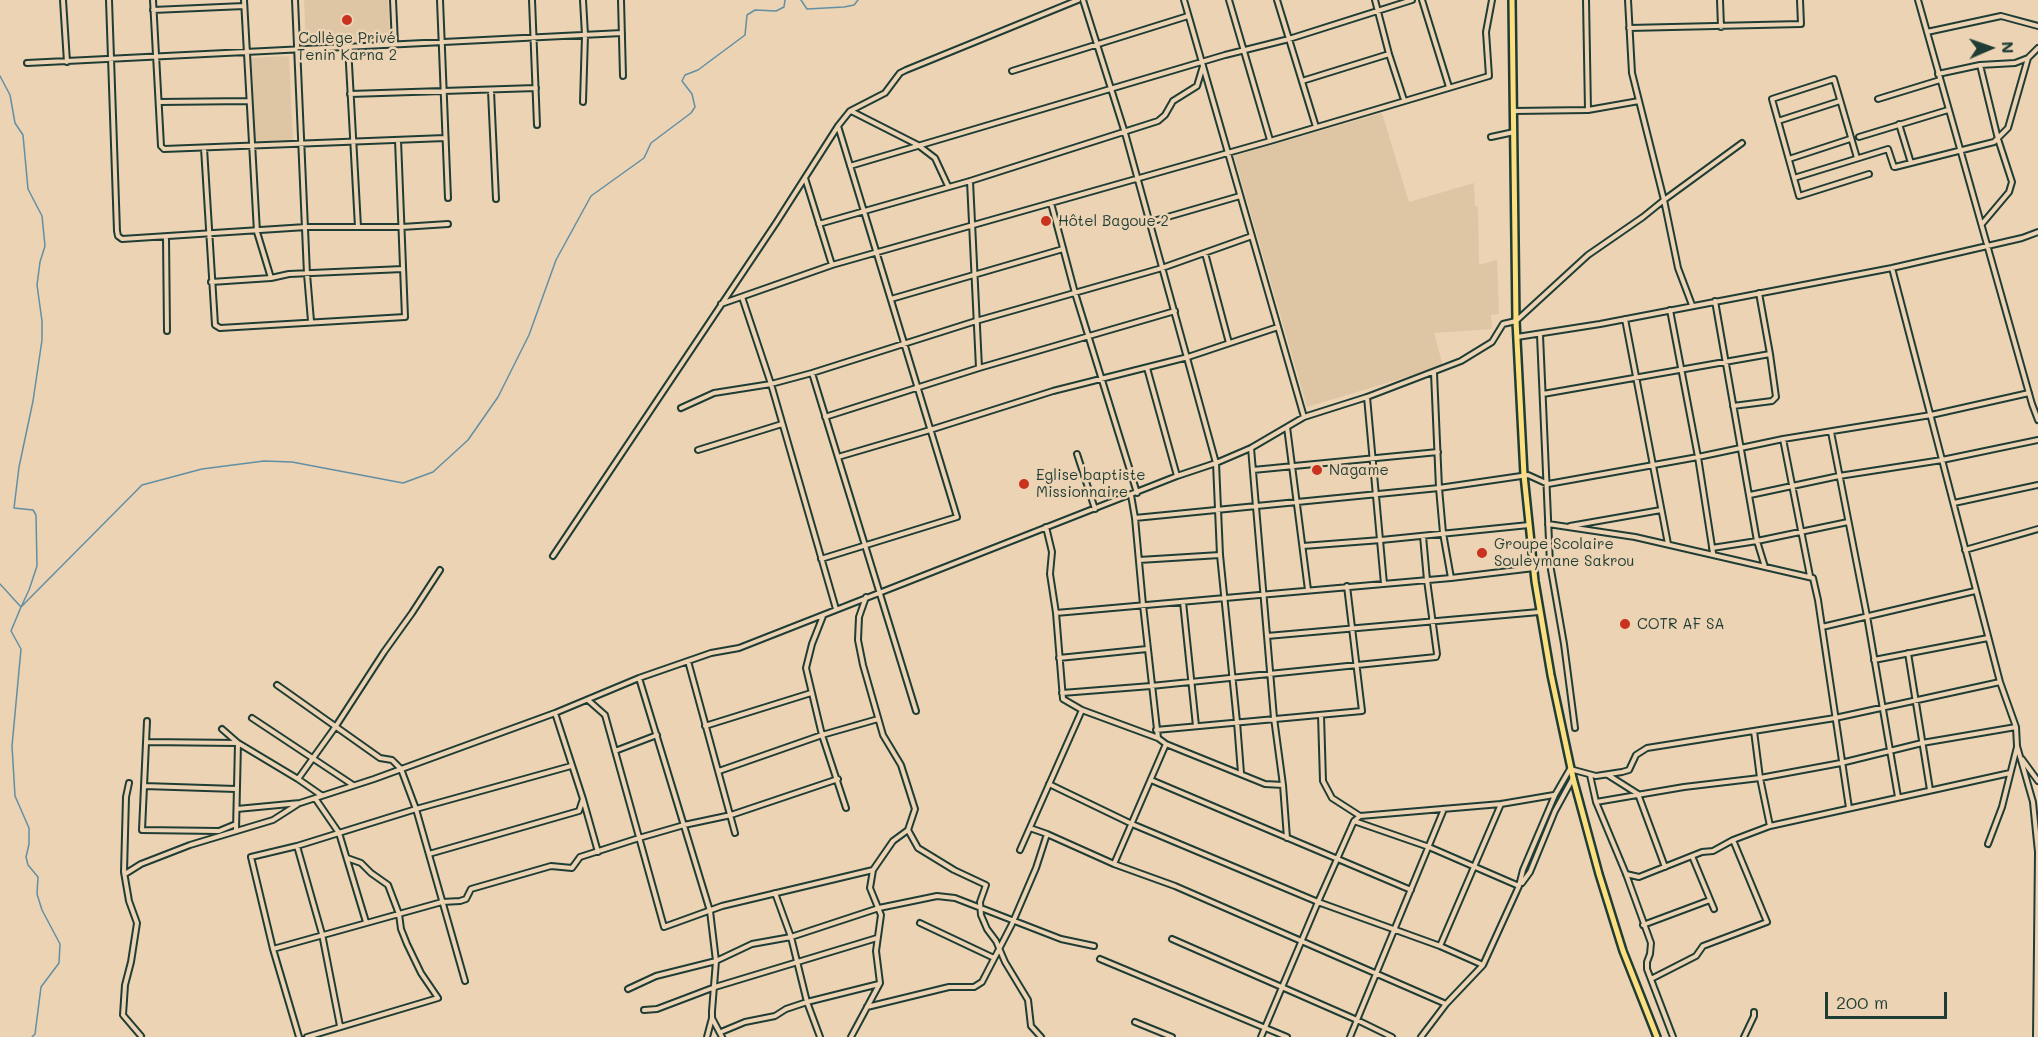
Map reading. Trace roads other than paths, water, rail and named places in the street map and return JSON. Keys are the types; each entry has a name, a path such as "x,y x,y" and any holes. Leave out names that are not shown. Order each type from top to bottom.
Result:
{"main road":[{"path":"1512,0 1516,321 1524,475 1539,612 1570,769 1599,874 1623,951 1657,1037"}],"street":[{"path":"63,0 67,62"},
{"path":"108,0 118,236 122,239 257,232 306,227 402,227 448,224"},
{"path":"153,0 161,146 164,149 445,138"},
{"path":"199,0 199,8"},
{"path":"244,0 257,232 272,278"},
{"path":"295,0 311,321"},
{"path":"393,0 395,45"},
{"path":"440,0 448,198"},
{"path":"532,0 537,125"},
{"path":"583,0 584,102"},
{"path":"621,0 623,76"},
{"path":"553,556 850,111 885,93 900,73 906,70 1078,0"},
{"path":"1083,0 1125,133 1216,463 1220,555 1238,722 1241,773"},
{"path":"1184,0 1304,417"},
{"path":"1229,0 1270,141"},
{"path":"1277,0 1316,128"},
{"path":"1375,0 1404,100"},
{"path":"850,166 1111,88 1289,39 1412,0"},
{"path":"1422,0 1449,87"},
{"path":"721,304 832,265 1316,128 1489,76 1486,32 1492,0"},
{"path":"1586,0 1588,110"},
{"path":"1628,0 1632,73 1664,200 1678,268 1692,305"},
{"path":"1720,0 1721,27"},
{"path":"1629,28 1801,24 1800,0"},
{"path":"1918,0 2038,420"},
{"path":"153,10 244,6"},
{"path":"1012,71 1188,16"},
{"path":"1927,32 2001,16 2038,26"},
{"path":"27,63 622,33"},
{"path":"348,46 358,227"},
{"path":"1938,74 1980,65 2015,63 2028,58 2038,48"},
{"path":"1302,81 1389,54"},
{"path":"1794,178 1887,149 1894,167 1994,142 2008,128 2028,58"},
{"path":"819,225 970,181 1158,121 1173,101 1197,86 1202,64"},
{"path":"1980,65 1998,139 2012,182 2009,192 1982,224"},
{"path":"1857,158 1834,80 1772,99 1799,196 1869,174"},
{"path":"1878,99 1940,80"},
{"path":"350,94 536,88"},
{"path":"491,90 496,199"},
{"path":"159,102 249,101"},
{"path":"1514,111 1588,110 1639,101"},
{"path":"1778,120 1840,101"},
{"path":"1858,137 1948,110"},
{"path":"850,111 918,146 935,158 948,186"},
{"path":"1899,124 1911,163"},
{"path":"821,559 957,517 838,126"},
{"path":"1491,137 1514,132"},
{"path":"1789,159 1850,139"},
{"path":"204,148 211,282 216,327 405,317 398,140"},
{"path":"237,809 300,802 354,786 555,713 639,678 711,653 739,648 1046,527 1216,463 1251,448 1304,417 1434,373 1461,361 1492,342 1503,324 1516,321 1588,255 1742,143"},
{"path":"805,177 832,265"},
{"path":"970,181 979,368"},
{"path":"1150,222 1240,196"},
{"path":"1051,203 1134,494 1147,649 1158,738"},
{"path":"1517,337 1540,335 1892,268 1989,246 2038,232"},
{"path":"681,408 714,393 771,384 812,373 976,321 1162,268 1252,236"},
{"path":"166,237 167,331"},
{"path":"891,299 1063,249"},
{"path":"1205,253 1229,343"},
{"path":"1892,268 1975,591 2000,682 2016,727 2017,746 2033,802 2038,852 2036,1037"},
{"path":"211,282 403,269"},
{"path":"1733,406 1775,400 1770,354 1759,293"},
{"path":"742,297 771,384 836,609"},
{"path":"1714,301 1739,448 1757,541 1765,567"},
{"path":"1670,310 1698,457 1712,551"},
{"path":"825,417 979,368 1175,311"},
{"path":"1625,319 1668,544"},
{"path":"838,457 1053,390 1188,357 1278,327"},
{"path":"1540,335 1550,564 1575,728"},
{"path":"1543,394 1770,354"},
{"path":"1147,368 1178,476"},
{"path":"812,373 916,711"},
{"path":"1434,373 1439,488 1443,534 1451,578"},
{"path":"1136,518 1296,504 1439,488 1524,475 1548,484 1652,466 1783,439 1931,416 2029,393"},
{"path":"1368,397 1384,584"},
{"path":"698,450 782,424"},
{"path":"1287,428 1308,590"},
{"path":"1831,432 1899,797"},
{"path":"1783,439 1810,577"},
{"path":"1749,495 1839,476 1942,460 2038,440"},
{"path":"1251,448 1270,675 1287,838"},
{"path":"1253,470 1438,452"},
{"path":"1077,454 1095,509"},
{"path":"1953,503 2038,485"},
{"path":"1567,527 1661,510"},
{"path":"1712,551 1848,522"},
{"path":"1548,524 1712,551 1765,567 1810,577 1815,582 1849,808"},
{"path":"1303,546 1529,525"},
{"path":"1046,527 1052,552 1050,574 1056,613 1063,699 1082,710 1158,738 1166,744 1265,784 1283,785"},
{"path":"1965,550 2038,529"},
{"path":"1062,693 1270,675 1436,657 1423,536"},
{"path":"1139,560 1220,555"},
{"path":"1056,613 1451,578 1533,568"},
{"path":"298,779 440,570"},
{"path":"1156,730 1362,711 1347,586"},
{"path":"1822,627 1975,591"},
{"path":"851,1037 880,983 876,951 881,915 870,888 873,870 893,841 908,830 915,809 901,765 884,735 863,665 858,640 859,617 867,597"},
{"path":"1182,602 1196,726"},
{"path":"1267,636 1539,612"},
{"path":"823,615 812,644 807,668 822,735 846,808"},
{"path":"1874,660 1988,638"},
{"path":"1059,658 1147,649"},
{"path":"1908,653 1930,790"},
{"path":"688,661 735,833"},
{"path":"639,678 710,911 716,961 712,1018 707,1037"},
{"path":"1520,886 1523,870 1555,795 1570,769 1590,775 1607,775 1627,771 1636,755 1647,748 1835,718 2000,682"},
{"path":"278,685 380,758 392,760 400,769 416,809 465,981"},
{"path":"705,726 812,693"},
{"path":"588,700 605,715 664,927 722,906 873,870"},
{"path":"1020,850 1082,710"},
{"path":"555,713 598,852"},
{"path":"1321,716 1323,781 1332,798 1360,816"},
{"path":"252,718 354,786"},
{"path":"719,771 822,735 879,719"},
{"path":"147,721 142,830 219,831 236,824"},
{"path":"1596,802 1638,794 1760,778 1841,763 1922,743 2016,727"},
{"path":"222,729 238,743 298,779 321,796"},
{"path":"1754,731 1760,778 1770,826"},
{"path":"615,751 657,735"},
{"path":"146,742 238,743"},
{"path":"236,830 238,743"},
{"path":"1114,864 1166,744"},
{"path":"1988,844 2002,807 2017,746"},
{"path":"2020,756 2038,780"},
{"path":"299,1037 273,949 251,857 297,846 416,809 571,766"},
{"path":"1626,874 1639,877 1692,856 1713,851 1733,840 1770,826 2010,774"},
{"path":"1590,775 1596,802 1651,943 1646,965 1673,1037"},
{"path":"1607,775 1638,794 1665,867"},
{"path":"1423,1036 1446,1004 1483,965 1520,886 1530,872 1555,811 1573,778"},
{"path":"273,949 442,902 460,901 466,898 471,889 550,866 572,868 580,857 684,825 731,815 838,779"},
{"path":"1151,780 1411,890"},
{"path":"129,783 126,797 124,857 129,901 137,923 125,985 123,1015 141,1036"},
{"path":"1049,784 1132,824 1318,902 1440,946 1483,965"},
{"path":"144,786 236,789"},
{"path":"1261,1037 1354,820 1360,816 1501,804 1555,795"},
{"path":"315,798 339,833 366,922"},
{"path":"429,854 579,811 583,799"},
{"path":"125,874 148,861 190,845 273,820 300,802"},
{"path":"1440,946 1501,804"},
{"path":"1350,1037 1444,809"},
{"path":"1354,820 1429,846 1520,886"},
{"path":"1029,828 1114,864 1175,886 1446,1004"},
{"path":"908,830 918,848 954,870 986,885 979,908 1005,962 1028,1000 1031,1026 1041,1037"},
{"path":"867,1007 949,987 974,987 982,981 1013,921 1036,868 1047,834"},
{"path":"1651,980 1696,956 1703,946 1767,922 1733,840"},
{"path":"297,846 322,934 340,1026"},
{"path":"1692,856 1714,909"},
{"path":"307,1037 438,998 421,973 411,952 401,929 399,914 388,885 361,863 347,858"},
{"path":"775,893 791,938 807,1002 820,1037"},
{"path":"628,989 656,976 716,961 752,944 791,938 879,908 937,896 955,898 1061,939 1094,946"},
{"path":"1643,925 1710,900"},
{"path":"920,923 994,958"},
{"path":"644,1010 657,1009 715,987 878,938"},
{"path":"1172,939 1392,1037"},
{"path":"1100,959 1287,1037"},
{"path":"712,1018 721,1035 746,1022 775,1016 786,1009 807,1002 880,983"},
{"path":"1744,1037 1754,1012"},
{"path":"1135,1022 1172,1037"}],"waterway":[{"path":"32,1037 35,1034 41,987 59,963 60,944 42,910 37,894 38,877 28,865 26,857 29,828 15,796 12,746 21,649 11,631 21,607 142,485 202,469 264,461 292,462 403,483 433,472 468,440 498,397 529,335 556,260 591,196 644,158 651,143 691,113 695,107 692,94 682,81 685,75 698,70 745,35 747,15 755,10 776,11 784,7 785,0"},
{"path":"801,0 807,9 844,7 854,5 858,0"},
{"path":"0,76 10,95 15,123 23,135 28,189 42,216 45,246 37,285 42,340 33,401 19,467 14,508 33,510 36,515 37,566 21,607 0,584"}],"place":[{"name":"Collège Privé Tenin Karna 2","path":"347,20"},
{"name":"Hôtel Bagoue 2","path":"1046,221"},
{"name":"Nagame","path":"1317,470"},
{"name":"Eglise baptiste Missionnaire","path":"1024,484"},
{"name":"Groupe Scolaire Souleymane Sakrou","path":"1482,553"},
{"name":"COTR AF SA","path":"1625,624"}]}
